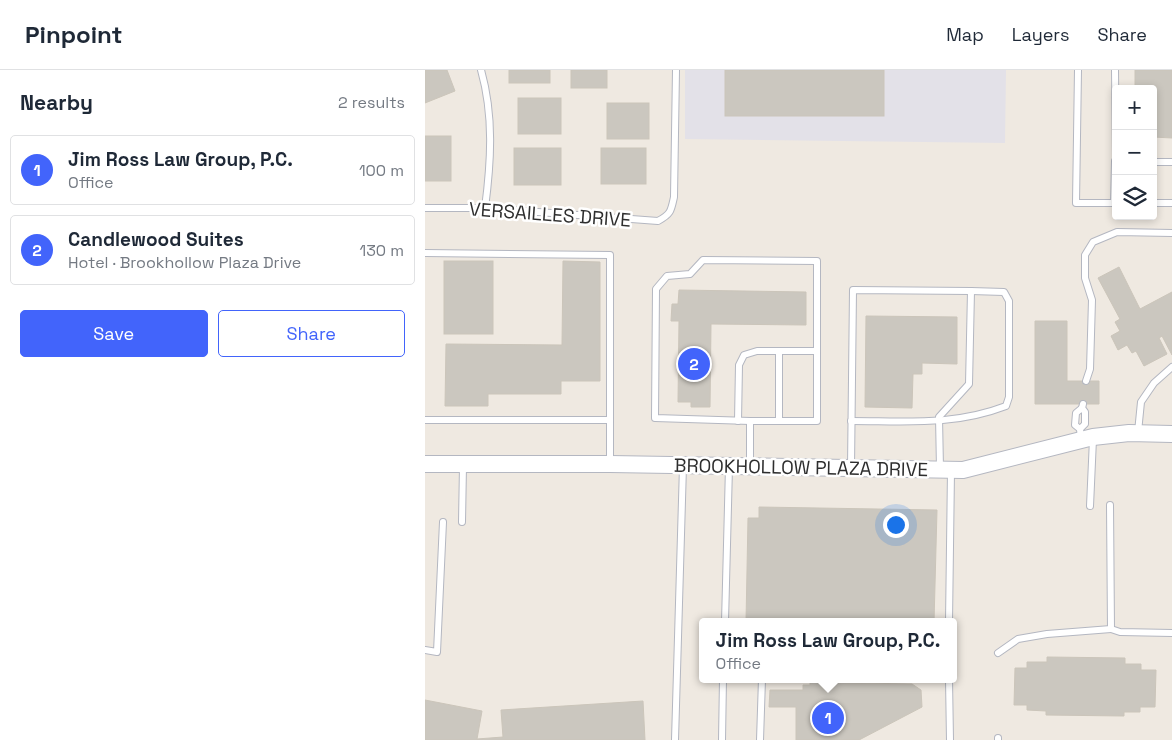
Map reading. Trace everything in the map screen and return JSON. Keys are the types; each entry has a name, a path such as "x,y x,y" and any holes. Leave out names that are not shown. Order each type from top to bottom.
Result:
{"street":[{"name":"BROOKHOLLOW PLAZA DRIVE","path":"425,464 610,464 963,470 1085,436 1138,433 1172,434"}],"lane":[{"path":"481,70 488,100 491,160 485,208"},
{"name":"VERSAILLES DRIVE","path":"425,208 485,208 657,221 668,215 674,197 676,70"},
{"path":"1078,70 1076,203 1112,203"},
{"path":"1115,70 1115,130"},
{"path":"1157,162 1172,162"},
{"path":"1157,203 1172,203"},
{"path":"1086,381 1090,369 1092,300 1085,278 1085,255 1093,242 1117,232 1172,233"},
{"path":"425,252 610,255 610,464"},
{"path":"703,260 817,261 817,352 817,420 750,421 655,418 656,289 667,276 690,274 703,260"},
{"path":"851,421 939,422 991,412 1006,406 1009,397 1009,301 1004,292 853,290 851,421 851,468"},
{"path":"949,618 946,470 939,417 969,384 971,291"},
{"path":"738,420 739,365 744,355 757,352 817,352"},
{"path":"779,352 779,421"},
{"path":"1138,433 1141,402 1154,384 1172,366"},
{"path":"1082,406 1085,412 1090,506"},
{"path":"425,420 610,420"},
{"path":"750,421 750,466"},
{"path":"462,522 463,464"},
{"path":"675,740 683,466"},
{"path":"725,618 729,466"},
{"path":"1110,506 1111,629"},
{"path":"425,650 437,652 443,522"},
{"path":"998,653 1019,640 1047,634 1111,629 1120,632 1172,633"},
{"path":"722,740 723,683"},
{"path":"760,740 762,683"},
{"path":"949,683 949,740"}],"shaded area":[{"path":"685,70 1006,70 1005,143 685,139"}],"building":[{"path":"425,70 447,70 455,91 425,103"},
{"path":"509,70 550,70 550,83 509,83"},
{"path":"571,70 607,70 607,88 571,88"},
{"path":"725,70 884,70 884,116 725,116"},
{"path":"1135,70 1172,70 1172,138 1157,137 1157,85 1135,85"},
{"path":"518,98 561,98 561,134 518,134"},
{"path":"607,103 649,103 649,139 607,139"},
{"path":"425,136 451,136 451,181 425,181"},
{"path":"514,148 561,148 561,185 514,185"},
{"path":"601,148 646,148 646,184 601,184"},
{"path":"444,261 493,261 493,334 444,334"},
{"path":"563,261 600,262 600,381 561,381 561,394 488,394 488,406 445,406 446,344 562,345"},
{"path":"1119,267 1140,309 1172,292 1172,355 1162,336 1159,338 1167,354 1144,366 1136,351 1132,353 1127,345 1118,350 1111,336 1120,331 1115,322 1120,319 1098,278"},
{"path":"679,290 806,292 806,325 711,324 710,407 691,407 691,402 678,402 679,321 671,321 672,304 678,304"},
{"path":"866,316 957,317 957,364 922,363 922,374 913,374 912,408 865,407"},
{"path":"1035,321 1067,321 1067,381 1099,381 1099,404 1035,404"},
{"path":"759,507 937,510 934,618 746,618 748,518 759,518"},
{"path":"1047,657 1125,658 1125,664 1141,664 1141,670 1156,670 1155,707 1140,707 1140,712 1124,712 1124,716 1046,715 1046,711 1027,710 1027,705 1014,705 1015,668 1027,668 1027,662 1047,662"},
{"path":"810,683 912,684 921,690 922,707 859,740 796,740 796,707 769,707 770,690 803,690 803,685 810,685"},
{"path":"425,700 482,711 477,739 503,737 501,710 643,701 645,740 425,740"}],"place":[{"name":"Candlewood Suites","path":"694,364"},
{"name":"Jim Ross Law Group, P.C.","path":"828,718"}]}
